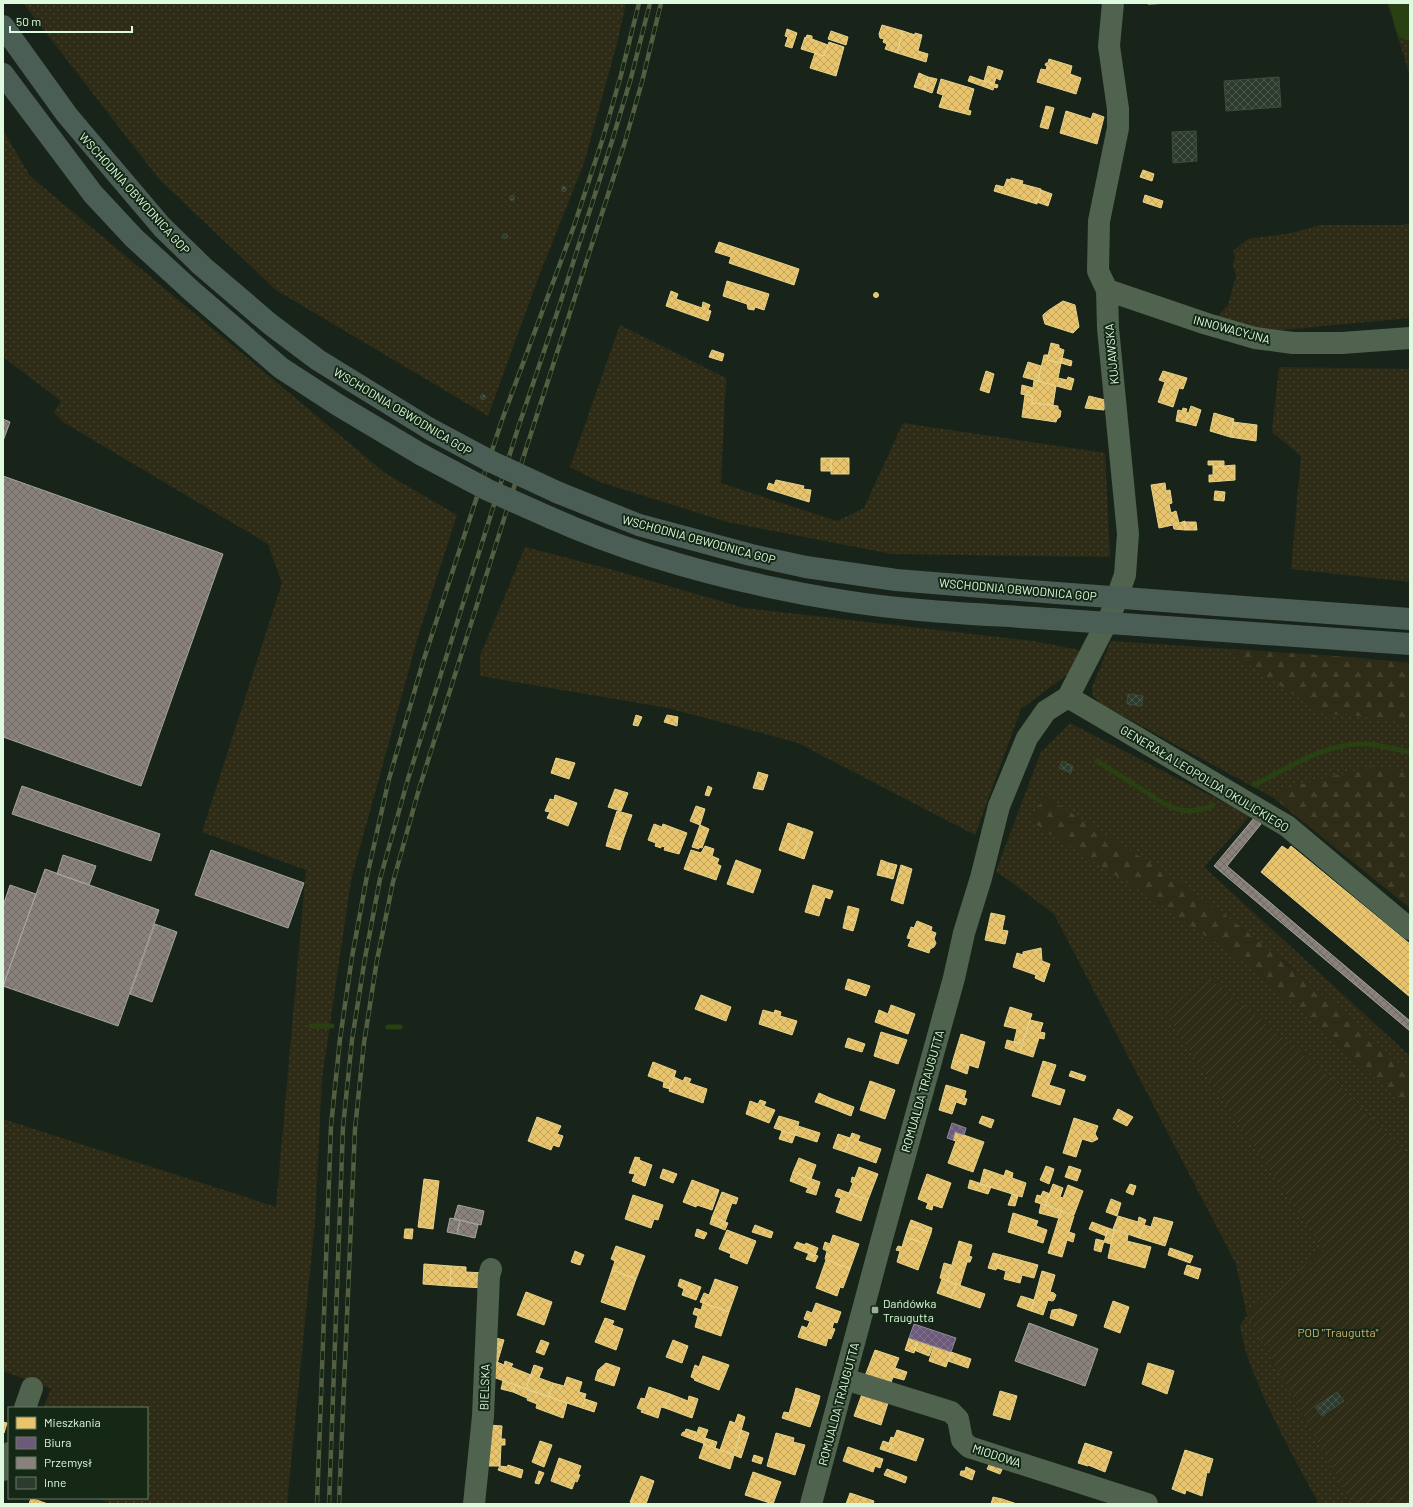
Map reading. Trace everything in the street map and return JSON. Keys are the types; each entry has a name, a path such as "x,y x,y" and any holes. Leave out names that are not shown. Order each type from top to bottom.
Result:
{"highway":[{"name":"WSCHODNIA OBWODNICA GOP","path":"3,26 67,115 162,226 202,266 270,324 318,360 430,430 559,494 639,525 751,555 806,567 896,580 1410,619"},
{"path":"3,74 93,194 134,238 193,292 281,368 338,405 422,455 488,490 588,534 626,548 735,580 846,601 907,608 1051,619 1410,644"}],"street":[{"name":"KUJAWSKA","path":"1068,697 1110,614 1125,575 1128,534 1108,328 1107,290 1098,271 1099,221 1118,128 1118,109 1109,46 1113,3"},
{"name":"INNOWACYJNA","path":"1107,290 1207,324 1255,338 1294,343 1342,343 1410,338"},
{"name":"GENERAŁA LEOPOLDA OKULICKIEGO","path":"1068,697 1287,826 1410,929"},
{"name":"ROMUALDA TRAUGUTTA","path":"811,1504 883,1234 954,978 964,933 981,878 999,806 1027,738 1046,711 1068,697"},
{"name":"BIELSKA","path":"474,1504 483,1416 489,1276 491,1269"},
{"name":"MIODOWA","path":"845,1379 951,1412 958,1419 962,1440 969,1447 1148,1504"},
{"path":"3,1470 8,1456"}],"green space":[{"path":"23,3 626,3 617,43 584,163 539,276 488,416 276,290 159,179"},
{"path":"1386,3 1410,3 1410,76 1388,5"},
{"path":"3,130 30,176 385,473 457,515 419,633 351,880 322,1079 315,1221 287,1504 111,1504 100,1499 148,1499 148,1407 43,1407 51,1389 3,1371 3,1119 276,1207 306,870 202,832 282,583 268,544 63,422 54,412 61,401 3,357"},
{"path":"1410,223 1410,318 1271,331 1218,316 1228,305 1236,276 1233,265 1235,258 1233,251 1248,239 1292,233 1320,225 1403,225"},
{"path":"620,325 726,378 721,483 837,521 864,508 903,423 1105,453 1110,557 892,554 727,522 597,481 570,467"},
{"path":"1279,367 1410,369 1410,582 1291,569 1301,456 1272,432"},
{"path":"525,547 610,569 744,608 1033,641 1079,650 1073,670 1021,709 975,835 798,743 668,708 480,676 480,656"},
{"path":"1111,641 1349,657 1410,663 1410,908 1274,798 1101,704 1093,696 1092,687"},
{"path":"1224,649 1349,657 1410,663 1410,724 1345,714 1325,715"},
{"path":"1070,723 1250,816 1204,867 1410,1056 1410,1073 1289,965 1233,921 1169,876 1044,796 1157,902 1243,962 1310,1018 1410,1111 1410,1157 1329,1075 1210,978 1164,1010 1323,1249 1247,1315 1236,1264 1054,914 996,871 1041,752"},
{"path":"1372,766 1410,772 1410,908 1274,798 1286,788"},
{"path":"1044,796 1187,888 1233,921 1301,976 1410,1073 1410,1111 1310,1018 1243,962 1157,902 1031,821"},
{"name":"POD \"Traugutta\"","path":"1210,978 1329,1075 1410,1157 1410,1504 1352,1504 1247,1315 1323,1249 1164,1010"},
{"path":"1247,1315 1352,1504 1319,1504 1280,1431 1254,1374 1246,1352 1240,1326"}],"building: Mieszkania":[{"path":"1148,3 1173,3 1148,4"},
{"path":"882,25 903,31 897,53 885,49 887,44 883,42 884,39 880,38 879,34"},
{"path":"787,29 797,33 792,48 785,46 788,37 785,36"},
{"path":"831,31 848,37 846,45 828,39"},
{"path":"903,31 915,35 915,33 922,35 918,51 928,54 926,62 897,53"},
{"path":"807,35 812,36 812,39 828,45 824,56 801,49"},
{"path":"829,42 844,47 836,76 810,68 815,53 824,56"},
{"path":"1049,59 1072,66 1070,74 1081,78 1076,94 1037,82 1041,69 1046,70 1047,66 1045,65 1048,63"},
{"path":"988,66 1003,71 1000,80 996,78 994,84 984,81"},
{"path":"919,73 928,77 924,90 914,87"},
{"path":"970,76 998,85 997,88 994,87 993,90 968,81"},
{"path":"928,77 937,79 932,93 924,90"},
{"path":"941,79 974,89 968,110 971,111 970,115 939,107 943,95 937,93"},
{"path":"1046,106 1054,108 1048,129 1040,127"},
{"path":"1066,111 1091,119 1093,113 1104,117 1097,144 1060,133"},
{"path":"1143,170 1154,174 1152,181 1140,177"},
{"path":"1011,178 1023,181 1022,184 1041,189 1037,204 994,191 996,185 1004,187 1007,179 1011,180"},
{"path":"1041,190 1052,194 1048,206 1037,202"},
{"path":"1145,195 1163,201 1161,208 1143,202"},
{"path":"719,242 799,269 794,285 729,263 731,257 715,252"},
{"path":"727,281 769,294 764,310 755,307 754,310 748,309 747,304 723,296"},
{"path":"671,291 678,294 676,299 702,308 703,302 710,305 708,310 711,311 708,321 666,306"},
{"path":"876,292 879,295 876,298 873,295"},
{"path":"1063,301 1075,305 1079,327 1073,333 1045,324 1043,315"},
{"path":"1051,343 1059,345 1059,348 1064,350 1061,363 1047,360"},
{"path":"712,350 724,354 722,361 709,357"},
{"path":"1044,355 1048,355 1047,360 1061,363 1058,378 1067,380 1068,377 1074,379 1071,390 1038,381"},
{"path":"1062,358 1072,361 1071,366 1061,363"},
{"path":"1028,362 1041,366 1038,381 1023,377"},
{"path":"986,371 994,374 989,393 980,390"},
{"path":"1163,371 1187,378 1183,389 1179,388 1173,407 1158,402 1165,382 1159,380"},
{"path":"1034,380 1056,386 1053,405 1032,403 1032,396 1021,394 1022,385 1033,388"},
{"path":"1025,395 1032,396 1032,403 1058,406 1058,409 1061,411 1060,417 1056,422 1022,417"},
{"path":"1089,396 1105,400 1104,410 1085,408"},
{"path":"1191,406 1201,410 1196,426 1185,423"},
{"path":"1183,408 1187,409 1186,412 1188,413 1185,423 1176,421 1178,410 1182,411"},
{"path":"1214,413 1234,419 1230,437 1210,431"},
{"path":"1233,422 1257,425 1256,441 1230,437"},
{"path":"821,458 831,458 831,471 821,471"},
{"path":"831,458 849,458 849,474 831,474"},
{"path":"1208,461 1224,461 1224,466 1213,467 1213,465 1208,465"},
{"path":"1235,465 1235,480 1209,482 1209,475 1213,475 1213,467"},
{"path":"776,480 804,486 803,489 811,490 809,502 767,489 769,483 774,485"},
{"path":"1165,483 1166,491 1170,490 1172,503 1169,504 1171,513 1176,511 1179,523 1185,521 1185,530 1174,529 1173,525 1159,528 1151,485"},
{"path":"1215,491 1225,492 1224,501 1214,500"},
{"path":"1185,522 1196,522 1197,530 1185,530"},
{"path":"636,715 642,717 638,726 633,725"},
{"path":"667,715 678,717 677,726 664,722"},
{"path":"556,758 575,763 569,779 551,773"},
{"path":"758,772 768,775 763,790 753,788"},
{"path":"708,786 712,788 709,796 705,795"},
{"path":"615,789 628,793 621,811 608,807"},
{"path":"555,795 577,803 568,826 547,818 550,812 545,811 550,799 554,800"},
{"path":"696,806 705,809 700,825 690,821"},
{"path":"617,811 632,815 623,840 609,835"},
{"path":"788,823 802,828 793,855 779,850"},
{"path":"654,824 662,827 663,824 687,833 679,854 664,850 665,847 661,846 661,848 655,846 656,843 648,840"},
{"path":"700,825 709,829 702,848 699,847 699,849 692,847"},
{"path":"803,828 813,832 804,859 793,855"},
{"path":"609,835 623,840 620,850 606,846"},
{"path":"705,846 714,849 712,856 719,859 717,864 721,866 716,880 684,869 691,850 701,853"},
{"path":"1282,846 1288,850 1291,846 1410,944 1410,997 1261,872"},
{"path":"736,860 761,870 753,893 727,884"},
{"path":"881,860 889,863 886,877 877,875"},
{"path":"889,863 897,865 893,879 886,877"},
{"path":"901,865 912,869 903,904 891,900"},
{"path":"813,885 833,891 830,899 825,897 819,916 805,912"},
{"path":"848,906 859,909 856,921 845,918"},
{"path":"991,913 1005,916 1002,930 1008,931 1005,944 985,940"},
{"path":"845,918 856,921 853,931 843,928"},
{"path":"917,921 932,927 931,931 936,933 934,939 936,943 934,947 930,949 929,953 908,946 911,939 907,938 911,927 914,928"},
{"path":"1041,948 1042,961 1050,964 1044,982 1035,978 1036,975 1013,967 1017,953 1023,955 1023,952"},
{"path":"848,979 870,986 866,996 845,989"},
{"path":"701,995 731,1007 726,1021 695,1009"},
{"path":"891,1005 915,1014 908,1034 875,1022 879,1010 888,1014"},
{"path":"1010,1007 1032,1014 1022,1044 1014,1042 1017,1029 1004,1026"},
{"path":"763,1010 774,1013 775,1010 781,1012 780,1016 797,1021 792,1035 759,1024"},
{"path":"1030,1020 1043,1023 1040,1032 1045,1033 1044,1039 1039,1038 1033,1057 1020,1053"},
{"path":"881,1032 907,1040 898,1064 874,1056"},
{"path":"961,1034 985,1042 978,1068 953,1060"},
{"path":"848,1038 865,1044 862,1052 845,1047"},
{"path":"1007,1040 1022,1044 1020,1053 1005,1048"},
{"path":"953,1060 969,1066 967,1074 951,1068"},
{"path":"1043,1061 1056,1065 1049,1085 1065,1090 1060,1105 1032,1096"},
{"path":"653,1062 676,1071 670,1089 663,1087 664,1082 648,1076"},
{"path":"1071,1071 1086,1076 1084,1081 1069,1076"},
{"path":"674,1077 683,1081 685,1077 691,1079 689,1083 707,1089 703,1103 669,1091"},
{"path":"870,1081 895,1090 885,1119 860,1110"},
{"path":"946,1085 966,1091 964,1098 967,1099 965,1105 956,1102 952,1114 939,1110"},
{"path":"819,1093 830,1098 826,1106 815,1102"},
{"path":"830,1098 854,1107 851,1116 826,1106"},
{"path":"760,1100 766,1102 764,1106 775,1110 769,1123 746,1114 750,1101 758,1104"},
{"path":"1118,1109 1133,1117 1127,1126 1113,1119"},
{"path":"779,1116 799,1122 795,1135 774,1128"},
{"path":"982,1116 994,1120 991,1128 979,1123"},
{"path":"537,1117 561,1126 557,1134 563,1136 559,1147 553,1145 551,1150 528,1141"},
{"path":"1074,1118 1098,1126 1095,1134 1098,1139 1092,1142 1082,1139 1076,1157 1063,1153"},
{"path":"798,1126 820,1133 817,1142 795,1135"},
{"path":"782,1131 795,1135 792,1143 779,1139"},
{"path":"955,1132 984,1142 973,1172 948,1163 956,1141 953,1140"},
{"path":"852,1133 860,1136 858,1141 881,1149 876,1163 845,1152"},
{"path":"838,1134 850,1138 845,1152 833,1148"},
{"path":"635,1157 640,1158 639,1160 652,1165 645,1186 632,1181 635,1174 629,1173"},
{"path":"799,1158 816,1165 811,1179 793,1172"},
{"path":"1046,1166 1054,1169 1049,1184 1040,1180"},
{"path":"1069,1166 1081,1170 1077,1181 1065,1177"},
{"path":"859,1167 878,1174 868,1200 849,1193 853,1183 851,1182 852,1177 855,1178"},
{"path":"663,1169 677,1174 673,1183 660,1178"},
{"path":"984,1169 1004,1176 1006,1170 1013,1173 1012,1178 1026,1183 1022,1197 980,1184"},
{"path":"793,1172 820,1182 816,1195 806,1192 808,1188 790,1181"},
{"path":"927,1174 951,1183 942,1208 933,1205 932,1210 926,1208 928,1203 918,1199"},
{"path":"424,1179 439,1181 433,1229 418,1227"},
{"path":"692,1180 719,1190 712,1210 697,1205 696,1207 683,1202"},
{"path":"970,1180 991,1187 988,1194 968,1188"},
{"path":"1053,1184 1063,1188 1060,1197 1063,1198 1068,1185 1083,1191 1074,1215 1045,1205"},
{"path":"1130,1184 1136,1186 1133,1195 1126,1192"},
{"path":"838,1189 868,1200 861,1221 836,1212 841,1198 835,1196"},
{"path":"1043,1191 1050,1194 1045,1205 1035,1202 1037,1195 1041,1196"},
{"path":"722,1192 738,1198 736,1204 732,1203 725,1222 712,1217"},
{"path":"1012,1194 1018,1196 1015,1206 1008,1205"},
{"path":"633,1195 663,1205 658,1220 654,1219 651,1228 625,1219"},
{"path":"1111,1199 1121,1203 1117,1216 1106,1212"},
{"path":"1041,1204 1061,1211 1058,1218 1039,1213"},
{"path":"1061,1211 1074,1216 1069,1232 1075,1234 1073,1242 1067,1240 1062,1257 1048,1253"},
{"path":"1013,1213 1038,1221 1036,1226 1047,1230 1043,1243 1008,1232"},
{"path":"1118,1216 1138,1222 1139,1217 1146,1220 1139,1238 1113,1229"},
{"path":"712,1217 728,1223 725,1230 710,1224"},
{"path":"1154,1217 1173,1222 1165,1246 1139,1238 1144,1225 1151,1227"},
{"path":"911,1220 932,1228 931,1233 909,1225"},
{"path":"1092,1222 1108,1228 1106,1236 1089,1229"},
{"path":"755,1225 773,1232 771,1238 752,1232"},
{"path":"909,1225 931,1233 927,1244 905,1237"},
{"path":"1108,1228 1114,1230 1111,1244 1104,1242"},
{"path":"405,1229 413,1229 412,1239 404,1238"},
{"path":"697,1229 707,1233 704,1239 695,1236"},
{"path":"727,1230 756,1241 747,1264 730,1257 731,1254 719,1249"},
{"path":"1114,1230 1128,1235 1127,1241 1151,1247 1145,1268 1108,1258"},
{"path":"833,1235 859,1244 850,1269 825,1259 827,1251 823,1249 825,1242 830,1244"},
{"path":"905,1237 927,1244 918,1270 897,1262 900,1251 896,1250 898,1246 902,1247"},
{"path":"1096,1239 1104,1241 1101,1252 1094,1250"},
{"path":"959,1241 972,1245 969,1256 972,1257 970,1262 967,1262 960,1285 947,1281"},
{"path":"797,1242 805,1245 806,1243 818,1248 815,1256 794,1248"},
{"path":"616,1246 645,1256 636,1279 612,1270 615,1261 611,1259"},
{"path":"1170,1248 1193,1256 1190,1263 1168,1255"},
{"path":"575,1251 584,1255 580,1265 571,1262"},
{"path":"809,1253 818,1256 815,1262 806,1259"},
{"path":"993,1253 1001,1255 996,1270 988,1268"},
{"path":"1001,1255 1038,1265 1034,1278 1022,1275 1020,1283 1004,1279 1006,1271 997,1268"},
{"path":"826,1260 850,1269 843,1288 840,1287 837,1296 816,1288"},
{"path":"944,1263 951,1265 947,1281 940,1278"},
{"path":"424,1264 451,1266 450,1286 423,1284"},
{"path":"1187,1265 1201,1269 1198,1279 1184,1274"},
{"path":"451,1266 466,1267 466,1272 484,1273 484,1288 450,1286"},
{"path":"612,1270 636,1279 625,1310 601,1302"},
{"path":"1042,1271 1055,1275 1050,1292 1056,1295 1054,1300 1048,1300 1043,1315 1031,1311"},
{"path":"680,1279 701,1287 696,1300 682,1295 684,1289 678,1286"},
{"path":"715,1279 738,1287 729,1312 700,1302 704,1293 709,1295"},
{"path":"942,1279 956,1284 951,1298 937,1293"},
{"path":"956,1284 985,1294 980,1308 951,1298"},
{"path":"526,1292 552,1302 544,1325 517,1315"},
{"path":"1021,1296 1034,1300 1031,1311 1017,1306"},
{"path":"1113,1301 1129,1307 1120,1333 1104,1327"},
{"path":"703,1303 729,1312 721,1336 695,1327 698,1316 693,1314 695,1308 701,1310"},
{"path":"816,1303 841,1312 837,1323 834,1322 832,1328 835,1329 831,1339 828,1338 826,1346 798,1337 802,1326 807,1328 810,1321 804,1319 807,1311 812,1313"},
{"path":"1060,1309 1077,1315 1073,1326 1050,1318 1052,1310"},
{"path":"605,1318 614,1321 612,1325 623,1329 616,1350 595,1342"},
{"path":"491,1337 504,1340 493,1377"},
{"path":"909,1338 918,1341 914,1353 905,1350"},
{"path":"541,1340 549,1343 544,1355 536,1352"},
{"path":"673,1340 688,1346 682,1363 666,1357"},
{"path":"918,1341 933,1346 929,1356 914,1350"},
{"path":"934,1346 951,1352 946,1367 929,1361"},
{"path":"875,1350 899,1358 895,1368 907,1372 904,1380 893,1377 890,1385 865,1376"},
{"path":"951,1352 971,1359 968,1368 948,1361"},
{"path":"703,1356 729,1365 719,1390 694,1380 695,1379 691,1377 695,1365 699,1367"},
{"path":"505,1361 513,1364 511,1367 531,1375 526,1389 493,1377 497,1362 504,1365"},
{"path":"606,1363 620,1368 614,1386 595,1380 598,1370"},
{"path":"1148,1363 1174,1371 1167,1394 1142,1384"},
{"path":"534,1365 543,1368 539,1378 553,1383 549,1397 526,1389"},
{"path":"567,1377 582,1382 579,1392 586,1394 582,1408 549,1397 553,1383 564,1386"},
{"path":"503,1381 516,1385 513,1392 501,1389"},
{"path":"516,1385 530,1390 527,1398 513,1392"},
{"path":"649,1387 670,1394 665,1408 661,1407 658,1418 641,1412 642,1410 637,1408 641,1398 645,1399"},
{"path":"796,1388 820,1396 818,1404 794,1396"},
{"path":"531,1390 567,1403 563,1418 536,1408 537,1404 527,1400"},
{"path":"1000,1391 1017,1396 1010,1420 993,1415"},
{"path":"670,1394 688,1401 689,1396 698,1399 692,1418 665,1408"},
{"path":"862,1394 888,1403 881,1425 854,1416"},
{"path":"794,1396 818,1404 810,1427 782,1418 784,1412 789,1413"},
{"path":"585,1399 597,1403 594,1412 582,1408"},
{"path":"738,1414 745,1417 734,1455 720,1450 730,1421 735,1423"},
{"path":"3,1422 7,1423 4,1433 3,1433"},
{"path":"488,1425 502,1426 501,1439 505,1439 505,1445 501,1445 500,1466 486,1466"},
{"path":"699,1427 708,1430 703,1443 694,1440"},
{"path":"686,1429 696,1432 694,1440 681,1435"},
{"path":"741,1430 749,1433 741,1458 734,1455"},
{"path":"897,1430 924,1439 916,1461 889,1452 892,1444 889,1443 891,1437 894,1438"},
{"path":"776,1433 794,1438 793,1442 805,1445 795,1475 767,1466"},
{"path":"705,1438 717,1442 715,1448 703,1444"},
{"path":"540,1441 552,1445 544,1467 532,1462"},
{"path":"883,1441 892,1444 889,1452 880,1449"},
{"path":"1085,1443 1112,1452 1105,1472 1088,1465 1078,1463"},
{"path":"704,1444 734,1455 730,1469 699,1458"},
{"path":"848,1447 883,1459 880,1468 875,1466 873,1472 843,1461"},
{"path":"1185,1450 1213,1459 1209,1473 1207,1472 1202,1496 1186,1490 1185,1494 1172,1489"},
{"path":"754,1455 763,1458 761,1464 752,1461"},
{"path":"559,1458 581,1466 578,1474 580,1475 577,1482 575,1481 572,1489 551,1481"},
{"path":"991,1461 1004,1465 1000,1474 987,1469"},
{"path":"508,1465 523,1470 521,1478 498,1470 500,1466 507,1467"},
{"path":"966,1467 975,1471 972,1480 960,1475 961,1471 965,1471"},
{"path":"887,1469 907,1477 905,1483 884,1475"},
{"path":"539,1471 544,1473 539,1484 535,1483"},
{"path":"753,1472 781,1482 773,1504 745,1495"},
{"path":"641,1476 654,1481 646,1504 635,1504 630,1502"},
{"path":"850,1493 874,1501 873,1504 846,1504"},
{"path":"993,1497 1002,1499 1017,1504 991,1504"},
{"path":"31,1499 34,1499 48,1504 29,1504"}],"building: Biura":[{"path":"952,1123 966,1128 964,1135 955,1132 953,1140 947,1138"},
{"path":"914,1324 956,1338 951,1352 909,1338"}],"building: Przemysł":[{"path":"3,419 10,422 3,441"},
{"path":"3,476 223,554 141,786 3,737"},
{"path":"22,786 160,834 151,861 12,814"},
{"path":"1254,818 1261,824 1227,866 1410,1021 1410,1031 1214,866"},
{"path":"211,850 304,883 288,928 195,895"},
{"path":"63,855 96,866 89,885 57,874"},
{"path":"45,869 159,910 118,1026 3,986"},
{"path":"10,885 36,894 3,986 3,906"},
{"path":"155,924 177,932 152,1002 130,994"},
{"path":"458,1205 484,1211 481,1225 454,1219"},
{"path":"450,1218 460,1220 457,1234 447,1232"},
{"path":"460,1220 478,1225 475,1238 457,1234"},
{"path":"1029,1323 1098,1349 1085,1386 1015,1361"}],"building: Inne":[{"path":"1279,77 1281,107 1226,111 1224,81"},
{"path":"1196,131 1197,161 1173,163 1172,132"},
{"path":"564,186 567,189 564,192 561,189"},
{"path":"512,195 515,198 512,201 509,198"},
{"path":"505,233 508,236 505,239 502,236"},
{"path":"483,394 486,397 483,400 480,397"},
{"path":"1128,694 1143,696 1142,706 1127,704"},
{"path":"1062,761 1073,766 1071,773 1059,768"},
{"path":"1337,1392 1344,1401 1322,1416 1315,1407"}],"waterway":[{"path":"1404,3 1410,26"},
{"path":"1254,785 1306,758 1333,748 1347,745 1373,745 1410,752"},
{"path":"1097,761 1163,803 1176,809 1189,811 1203,809 1213,805"},
{"path":"311,1026 332,1026"},
{"path":"388,1027 400,1027"}],"railway":[{"path":"317,1504 331,1126 340,1039 352,957 367,876 389,779 423,662 502,420 574,226 603,138 639,3"},
{"path":"329,1504 343,1127 352,1040 365,958 380,879 408,779 519,425 558,310 612,141 631,78 650,3"},
{"path":"339,1504 355,1129 364,1043 377,960 393,882 419,789 624,145 642,82 661,3"}],"place":[{"name":"Dańdówka Traugutta","path":"875,1310"}]}
